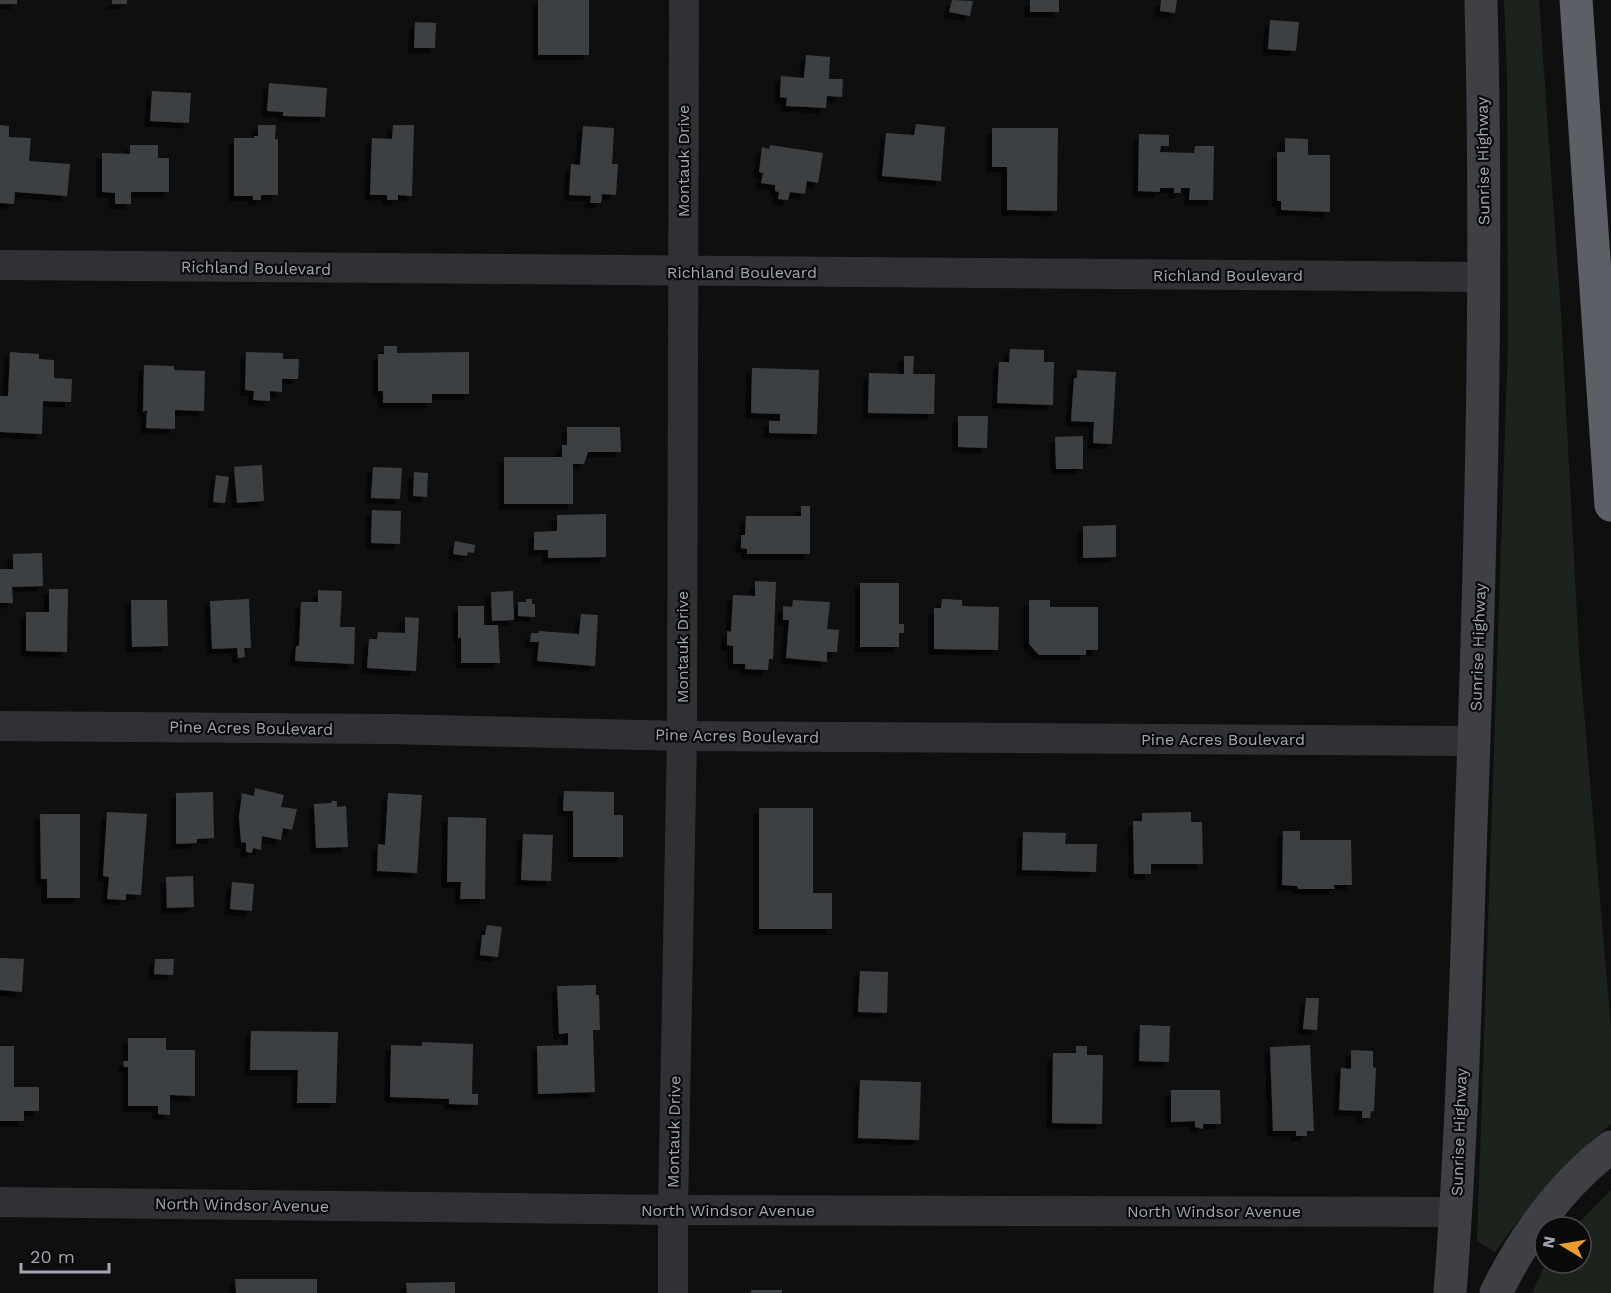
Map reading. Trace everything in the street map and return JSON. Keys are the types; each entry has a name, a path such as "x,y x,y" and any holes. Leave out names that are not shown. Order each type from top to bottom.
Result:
{"highway":[{"path":"1563,0 1583,102"},
{"path":"1576,0 1611,505"}],"main road":[{"name":"Sunrise Highway","path":"1450,1293 1456,1212 1482,509 1484,278 1481,0"},
{"path":"1496,1293 1515,1258 1548,1211 1587,1168 1611,1147"}],"street":[{"name":"Montauk Drive","path":"673,1293 682,736 684,0"},
{"name":"Richland Boulevard","path":"0,265 1484,278"},
{"name":"Pine Acres Boulevard","path":"0,726 390,729 682,736 1474,741"},
{"name":"North Windsor Avenue","path":"0,1202 673,1210 1456,1212"}],"shaded area":[{"path":"1504,0 1539,0 1561,315 1579,653 1611,1028 1611,1124 1549,1184 1495,1252 1477,1241 1508,344 1507,74"},
{"path":"1611,1190 1611,1293 1532,1293 1540,1275 1593,1275 1593,1215 1587,1215"}],"building":[{"path":"0,0 17,0 17,4 0,4"},
{"path":"112,0 127,0 127,4 112,4"},
{"path":"538,0 589,0 589,55 538,55"},
{"path":"952,0 973,1 970,16 949,12"},
{"path":"1030,0 1059,0 1059,12 1030,12"},
{"path":"1161,0 1177,0 1175,13 1160,11"},
{"path":"1270,20 1299,22 1296,51 1268,49"},
{"path":"415,22 436,23 435,48 414,48"},
{"path":"806,55 830,57 829,79 843,79 842,97 827,96 826,108 786,106 787,98 780,97 781,76 804,78"},
{"path":"269,83 327,88 325,117 283,116 283,112 267,111"},
{"path":"152,91 191,93 189,123 150,121"},
{"path":"916,124 945,127 941,181 882,176 886,133 914,135"},
{"path":"0,125 9,126 9,137 31,138 29,161 70,164 67,196 15,192 14,204 0,203"},
{"path":"258,125 276,125 278,195 261,195 261,200 253,200 253,196 234,196 234,138 258,136"},
{"path":"393,125 414,125 412,196 398,195 398,200 387,200 387,195 370,195 372,138 392,139"},
{"path":"583,126 614,128 612,164 618,164 616,195 602,194 601,203 590,203 591,196 569,195 571,164 580,165"},
{"path":"992,128 1058,128 1057,211 1007,210 1007,167 992,167"},
{"path":"1139,134 1169,135 1169,146 1161,146 1160,152 1194,153 1195,146 1214,146 1213,200 1189,200 1190,188 1181,188 1181,193 1174,193 1174,188 1160,188 1160,192 1138,191"},
{"path":"1285,138 1308,139 1308,155 1330,155 1330,212 1281,210 1281,201 1277,201 1277,152 1285,152"},
{"path":"130,145 158,145 158,158 169,158 169,192 131,192 131,204 115,204 115,193 102,192 102,153 130,154"},
{"path":"770,145 823,153 818,183 807,181 805,194 790,192 788,200 778,199 779,192 775,191 775,185 761,183 763,173 759,172 762,147 769,149"},
{"path":"384,346 397,346 397,353 469,352 469,394 432,394 432,403 383,403 383,391 378,391 378,354 384,354"},
{"path":"1010,349 1044,350 1044,362 1054,362 1053,405 997,403 999,362 1009,362"},
{"path":"10,352 39,354 39,359 54,360 54,378 72,379 71,402 43,401 42,434 0,432 0,396 8,396"},
{"path":"246,352 283,353 283,359 299,359 298,379 282,379 282,392 270,391 270,401 253,400 254,391 245,390"},
{"path":"904,356 914,356 913,374 935,374 934,414 868,413 869,373 904,374"},
{"path":"144,365 174,366 174,370 205,371 204,411 175,410 175,429 146,428 147,410 143,412"},
{"path":"752,368 819,370 817,434 769,433 769,421 780,421 780,414 751,413"},
{"path":"1077,370 1116,372 1112,444 1093,443 1094,422 1071,421 1074,378 1077,378"},
{"path":"958,416 988,416 987,448 958,447"},
{"path":"567,427 620,427 621,452 588,452 584,464 573,464 573,504 504,504 504,457 562,457 562,445 567,445"},
{"path":"1083,436 1083,469 1056,469 1055,437"},
{"path":"262,465 264,501 237,503 234,467"},
{"path":"373,467 402,468 400,499 371,498"},
{"path":"414,472 428,473 427,497 413,496"},
{"path":"216,475 229,477 225,503 213,502"},
{"path":"801,506 810,506 810,554 747,554 747,549 741,548 741,535 745,535 746,516 801,516"},
{"path":"372,510 401,511 400,544 371,543"},
{"path":"606,514 606,557 548,558 548,550 534,550 534,532 557,531 557,515"},
{"path":"1116,525 1116,557 1083,558 1083,526"},
{"path":"455,541 475,545 474,553 468,552 467,556 453,554"},
{"path":"42,553 43,586 12,587 13,603 0,603 0,569 13,569 13,554"},
{"path":"755,581 776,582 773,659 769,659 768,670 745,669 745,664 733,664 733,646 727,645 727,631 731,632 733,595 755,596"},
{"path":"860,583 899,583 899,624 904,624 904,633 899,633 899,647 860,647"},
{"path":"49,589 68,589 67,652 26,651 26,612 49,612"},
{"path":"318,590 342,591 340,627 355,627 354,664 295,661 296,646 299,646 301,602 318,602"},
{"path":"513,591 514,620 492,621 491,592"},
{"path":"249,599 251,648 244,648 245,657 238,658 237,648 212,649 210,601"},
{"path":"526,599 532,599 532,604 535,604 535,617 518,616 518,602 526,602"},
{"path":"942,599 962,600 962,606 999,607 998,650 934,649 934,608 941,608"},
{"path":"131,600 167,600 168,646 132,647"},
{"path":"793,600 830,602 827,629 839,630 837,652 827,652 827,662 786,658 789,620 783,620 783,606 792,607"},
{"path":"1029,600 1050,600 1050,607 1098,607 1098,650 1086,650 1086,655 1039,655 1029,644"},
{"path":"458,606 484,606 484,625 498,625 500,663 461,663"},
{"path":"581,614 598,615 595,666 537,661 539,642 530,642 531,633 539,633 539,631 579,634"},
{"path":"405,617 419,618 416,671 367,668 369,639 377,639 378,632 405,633"},
{"path":"255,788 284,795 281,807 297,809 292,830 283,828 281,840 262,836 261,850 253,848 252,853 246,852 246,843 241,842 239,817 242,793 254,796"},
{"path":"564,791 614,792 614,815 623,815 623,857 573,857 573,811 563,811"},
{"path":"213,792 214,838 197,839 197,843 176,844 176,793"},
{"path":"388,793 422,795 417,873 377,871 378,844 385,845"},
{"path":"337,801 337,807 346,806 348,847 316,848 314,804 331,803"},
{"path":"759,808 813,808 813,893 832,893 832,929 759,929"},
{"path":"107,812 147,814 141,895 126,894 126,900 107,899 109,877 103,876"},
{"path":"1191,812 1191,822 1202,822 1203,864 1151,864 1151,874 1134,874 1133,821 1142,821 1142,813"},
{"path":"40,814 80,814 80,898 47,898 47,879 41,879"},
{"path":"448,817 486,818 485,899 460,899 461,882 447,882"},
{"path":"1283,831 1300,831 1300,840 1351,840 1352,885 1334,885 1335,889 1298,889 1297,886 1282,885"},
{"path":"1023,832 1066,833 1065,844 1097,844 1096,872 1022,870"},
{"path":"523,834 553,835 551,881 521,880"},
{"path":"193,876 194,907 167,908 166,877"},
{"path":"232,882 254,884 252,911 230,909"},
{"path":"487,925 502,927 498,957 480,955 482,935 485,935"},
{"path":"0,958 24,959 22,992 0,990"},
{"path":"155,959 174,959 173,975 154,974"},
{"path":"860,971 888,972 887,1013 858,1012"},
{"path":"596,985 596,995 599,995 600,1030 593,1030 595,1092 538,1094 537,1046 568,1045 568,1033 559,1034 557,986"},
{"path":"1306,998 1319,998 1317,1030 1303,1029"},
{"path":"1140,1025 1170,1026 1169,1062 1139,1061"},
{"path":"251,1031 338,1032 336,1103 297,1103 298,1070 250,1070"},
{"path":"128,1038 166,1038 166,1050 195,1050 195,1096 170,1095 170,1115 158,1114 158,1106 128,1106 128,1067 124,1067 123,1061 128,1061"},
{"path":"422,1042 473,1044 472,1094 478,1094 478,1105 449,1104 449,1099 390,1097 391,1045 422,1046"},
{"path":"1310,1045 1314,1131 1307,1131 1307,1136 1296,1136 1296,1131 1273,1131 1270,1047"},
{"path":"0,1046 14,1046 14,1087 39,1087 39,1111 24,1111 24,1121 0,1121"},
{"path":"1076,1046 1087,1046 1087,1055 1103,1055 1102,1124 1052,1123 1053,1053 1076,1053"},
{"path":"1351,1050 1373,1051 1373,1067 1376,1068 1374,1111 1371,1111 1370,1118 1362,1118 1362,1111 1339,1110 1341,1068 1351,1069"},
{"path":"860,1080 921,1082 919,1140 858,1138"},
{"path":"1171,1090 1220,1090 1221,1124 1203,1124 1203,1129 1195,1127 1195,1121 1171,1122"},
{"path":"235,1279 317,1279 317,1293 236,1293"},
{"path":"455,1282 455,1293 407,1293 406,1283"},
{"path":"751,1290 782,1290 782,1293 751,1293"}]}
